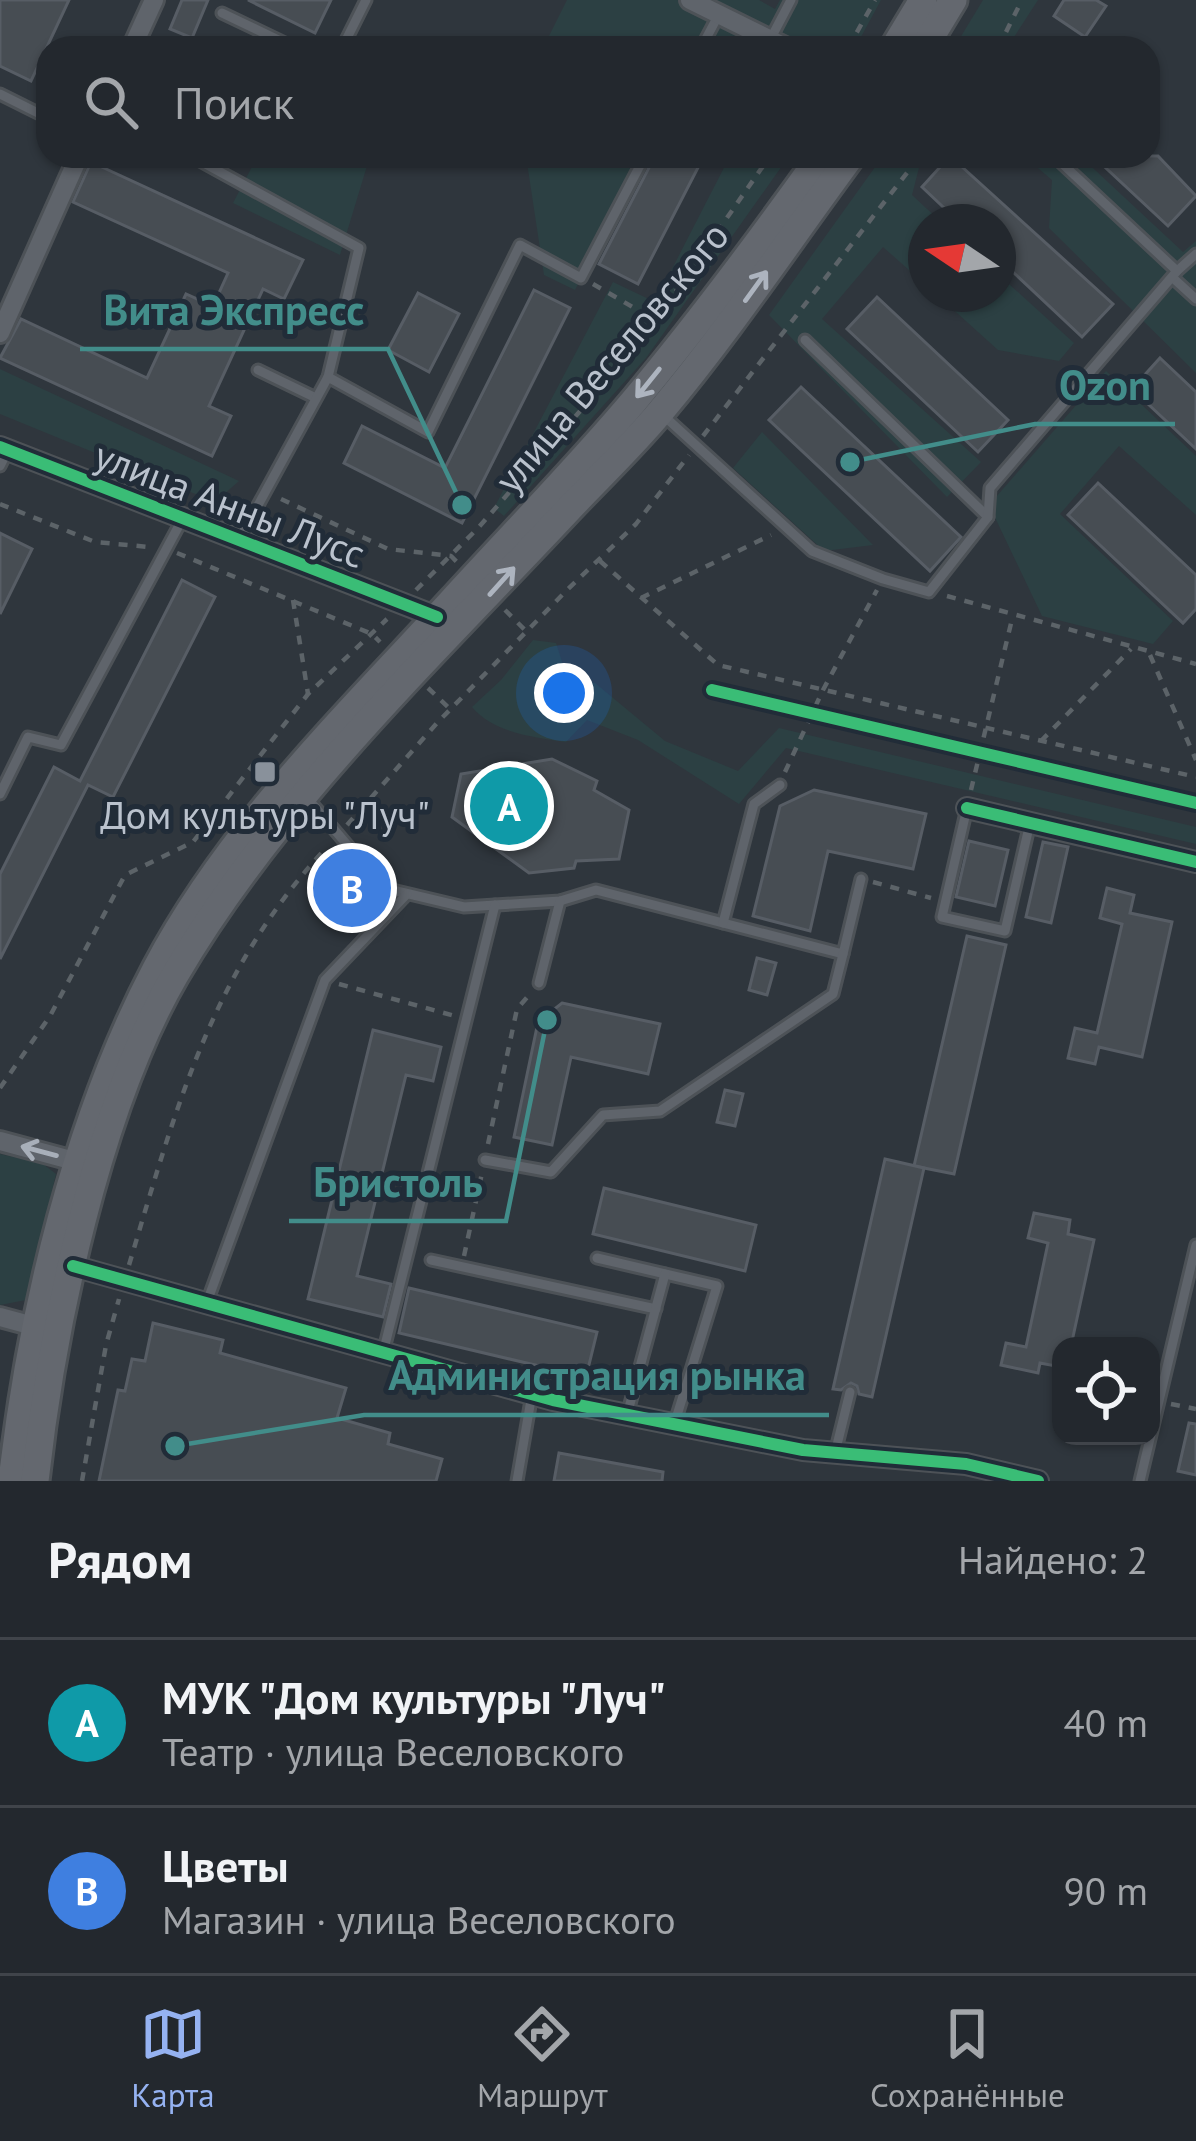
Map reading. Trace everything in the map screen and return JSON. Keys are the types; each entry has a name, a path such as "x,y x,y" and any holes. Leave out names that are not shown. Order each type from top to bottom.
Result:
{"main road":[{"path":"901,36 923,0"},
{"path":"931,36 952,0"},
{"name":"улица Веселовского","path":"12,1481 112,1060 157,966 220,868 269,805 481,586 730,283 812,168"},
{"name":"улица Веселовского","path":"481,586 660,412 842,168"},
{"name":"улица Веселовского","path":"34,1481 48,1330 73,1266 88,1164 131,1067 173,977 242,872 406,667"}],"street":[{"path":"138,36 154,0"},
{"path":"690,0 762,36"},
{"path":"0,333 74,168"},
{"name":"улица Анны Лусс","path":"3,454 239,539 404,603 446,625"},
{"path":"969,800 1030,823 1196,862"},
{"path":"0,1141 88,1164"},
{"path":"73,1266 532,1394 836,1453 966,1464 1038,1481"},
{"path":"0,1317 48,1330"}],"lane":[{"path":"348,36 366,0"},
{"path":"780,36 791,0"},
{"path":"222,13 270,36"},
{"path":"707,36 719,14"},
{"path":"0,94 36,112"},
{"path":"213,168 359,248 328,376 239,539"},
{"path":"328,376 428,432 520,244 581,278 639,168"},
{"path":"1066,168 1196,298"},
{"path":"660,412 812,551 929,592 988,517 991,488 1196,254"},
{"path":"805,340 988,517"},
{"path":"258,370 316,398"},
{"path":"0,794 28,737 61,745 183,518"},
{"path":"723,923 754,804 779,785"},
{"path":"305,796 385,888 464,907 560,901 596,890 843,954"},
{"path":"969,800 942,917 1005,932 1030,823"},
{"path":"485,1160 551,1172 603,1115 660,1111 833,994 861,880"},
{"path":"206,1304 325,980 407,894"},
{"path":"539,983 560,901"},
{"path":"383,1353 494,905"},
{"path":"1160,1401 1196,1245"},
{"path":"597,1258 717,1286 674,1425"},
{"path":"430,1260 656,1310"},
{"path":"627,1415 665,1274"},
{"path":"836,1453 850,1392"},
{"path":"517,1481 532,1394"},
{"path":"1140,1481 1149,1445"}],"path":[{"path":"855,36 875,0"},
{"path":"1004,36 1022,0"},
{"path":"0,1088 50,1016 125,875 193,842 308,694 451,556 656,320 762,168"},
{"path":"82,1481 106,1345 176,1107 221,997 292,885 450,710 636,524 911,168"},
{"path":"581,278 656,320"},
{"path":"265,491 388,549 451,556 526,631"},
{"path":"0,504 95,542 166,549 372,634 450,710"},
{"path":"641,598 785,528"},
{"path":"598,560 718,665 1196,777"},
{"path":"779,785 883,579"},
{"path":"929,592 1196,664"},
{"path":"293,600 308,694"},
{"path":"969,800 1013,615"},
{"path":"1041,742 1131,649"},
{"path":"1149,653 1196,760"},
{"path":"792,709 833,718"},
{"path":"959,748 1002,758"},
{"path":"861,880 946,901"},
{"path":"325,980 467,1019"},
{"path":"462,1267 517,1009 539,983"},
{"path":"1160,1401 1196,1409"}],"green space":[{"path":"567,0 759,0 775,9 780,0 881,0 862,36 549,36"},
{"path":"983,0 1038,0 1015,36 961,36"},
{"path":"251,168 366,168 340,255 233,203"},
{"path":"528,168 637,168 575,290 544,275"},
{"path":"724,168 781,168 646,358 504,516 494,508 613,282 655,302"},
{"path":"874,168 919,168 912,195 922,204 908,204 908,269 883,247 822,319 981,462 947,497 769,315"},
{"path":"1038,168 1093,168 1183,252 1196,241 1196,373 1049,228 1052,180"},
{"path":"1016,290 1074,343 1059,361 998,350 956,312 1016,312"},
{"path":"0,369 239,481 215,502 0,414"},
{"path":"1106,371 1196,456 1196,515 1119,446 1060,514 1173,621 1153,644 1042,616 989,505"},
{"path":"762,432 873,545 824,551 733,468"},
{"path":"533,640 556,643 566,674 595,683 665,741 738,771 779,728 1196,827 1196,844 786,748 739,804 638,740 587,720 566,742 515,732 481,716 472,707"},
{"path":"0,1154 43,1164 56,1174 26,1300 0,1305"}],"building":[{"path":"0,0 69,0 52,36 36,36 36,70 31,81 0,66"},
{"path":"182,0 208,0 193,36 170,29"},
{"path":"248,0 331,0 315,33"},
{"path":"1064,0 1096,0 1106,6 1086,36 1054,16"},
{"path":"1160,158 1196,196 1168,226 1106,168 1160,168"},
{"path":"88,168 104,168 303,260 284,299 263,289 209,406 231,416 212,456 0,358 21,319 147,378 186,294 213,306 228,273 73,202"},
{"path":"649,168 698,168 638,284 599,264"},
{"path":"939,168 963,168 1003,204 940,204 922,187"},
{"path":"1016,216 1113,304 1082,337 1016,275"},
{"path":"534,290 570,308 462,523 344,463 362,426 445,468"},
{"path":"418,293 459,314 429,372 388,350"},
{"path":"877,297 1008,420 978,452 847,329"},
{"path":"1160,358 1196,392 1196,449 1132,389"},
{"path":"801,387 961,537 930,571 769,420"},
{"path":"1098,483 1196,575 1196,609 1183,623 1068,515"},
{"path":"0,533 32,549 0,614"},
{"path":"182,580 215,597 113,797 88,785 0,959 0,874 54,767 80,781"},
{"path":"552,759 597,781 594,790 629,810 619,859 576,861 574,868 529,873 452,817 461,774"},
{"path":"814,790 926,814 913,869 828,851 810,931 753,916 780,806"},
{"path":"969,841 1008,850 995,906 956,897"},
{"path":"1043,842 1068,847 1051,923 1026,917"},
{"path":"354,870 370,885 350,907 334,892"},
{"path":"1107,888 1134,895 1130,913 1172,922 1142,1057 1099,1047 1095,1064 1068,1058 1075,1028 1097,1033 1122,924 1100,918"},
{"path":"967,936 1006,945 954,1174 914,1166"},
{"path":"757,958 776,963 767,995 749,990"},
{"path":"562,1003 660,1024 648,1074 571,1057 552,1145 514,1137 538,1022"},
{"path":"373,1030 441,1047 433,1081 406,1075 357,1276 391,1284 383,1317 308,1299"},
{"path":"725,1090 743,1094 735,1126 717,1122"},
{"path":"885,1159 924,1168 872,1397 859,1394 851,1383 833,1389"},
{"path":"604,1188 756,1225 745,1271 593,1234"},
{"path":"1034,1213 1070,1220 1068,1234 1094,1240 1073,1337 1052,1337 1052,1365 1040,1363 1038,1373 1001,1365 1006,1343 1026,1347 1048,1243 1028,1238"},
{"path":"409,1288 597,1332 586,1377 399,1333"},
{"path":"153,1323 223,1340 220,1353 346,1388 337,1418 390,1433 388,1444 442,1459 436,1481 99,1481 118,1390 125,1391 132,1359 145,1361"},
{"path":"1189,1423 1196,1424 1196,1475 1178,1471"},
{"path":"559,1453 663,1472 662,1481 554,1481"}],"cycle path":[{"path":"0,447 437,617"},
{"path":"712,690 1196,803"},
{"path":"967,808 1196,862"},
{"path":"73,1266 553,1400 803,1450 966,1464 1038,1481"}],"place":[{"name":"Ozon","path":"850,462"},
{"name":"Вита Экспресс","path":"462,505"},
{"name":"Дом культуры \"Луч\"","path":"265,772"},
{"name":"МУК \"Дом культуры \"Луч\"","path":"509,806"},
{"name":"Цветы","path":"352,888"},
{"name":"Бристоль","path":"547,1020"},
{"name":"Администрация рынка","path":"175,1446"}]}
